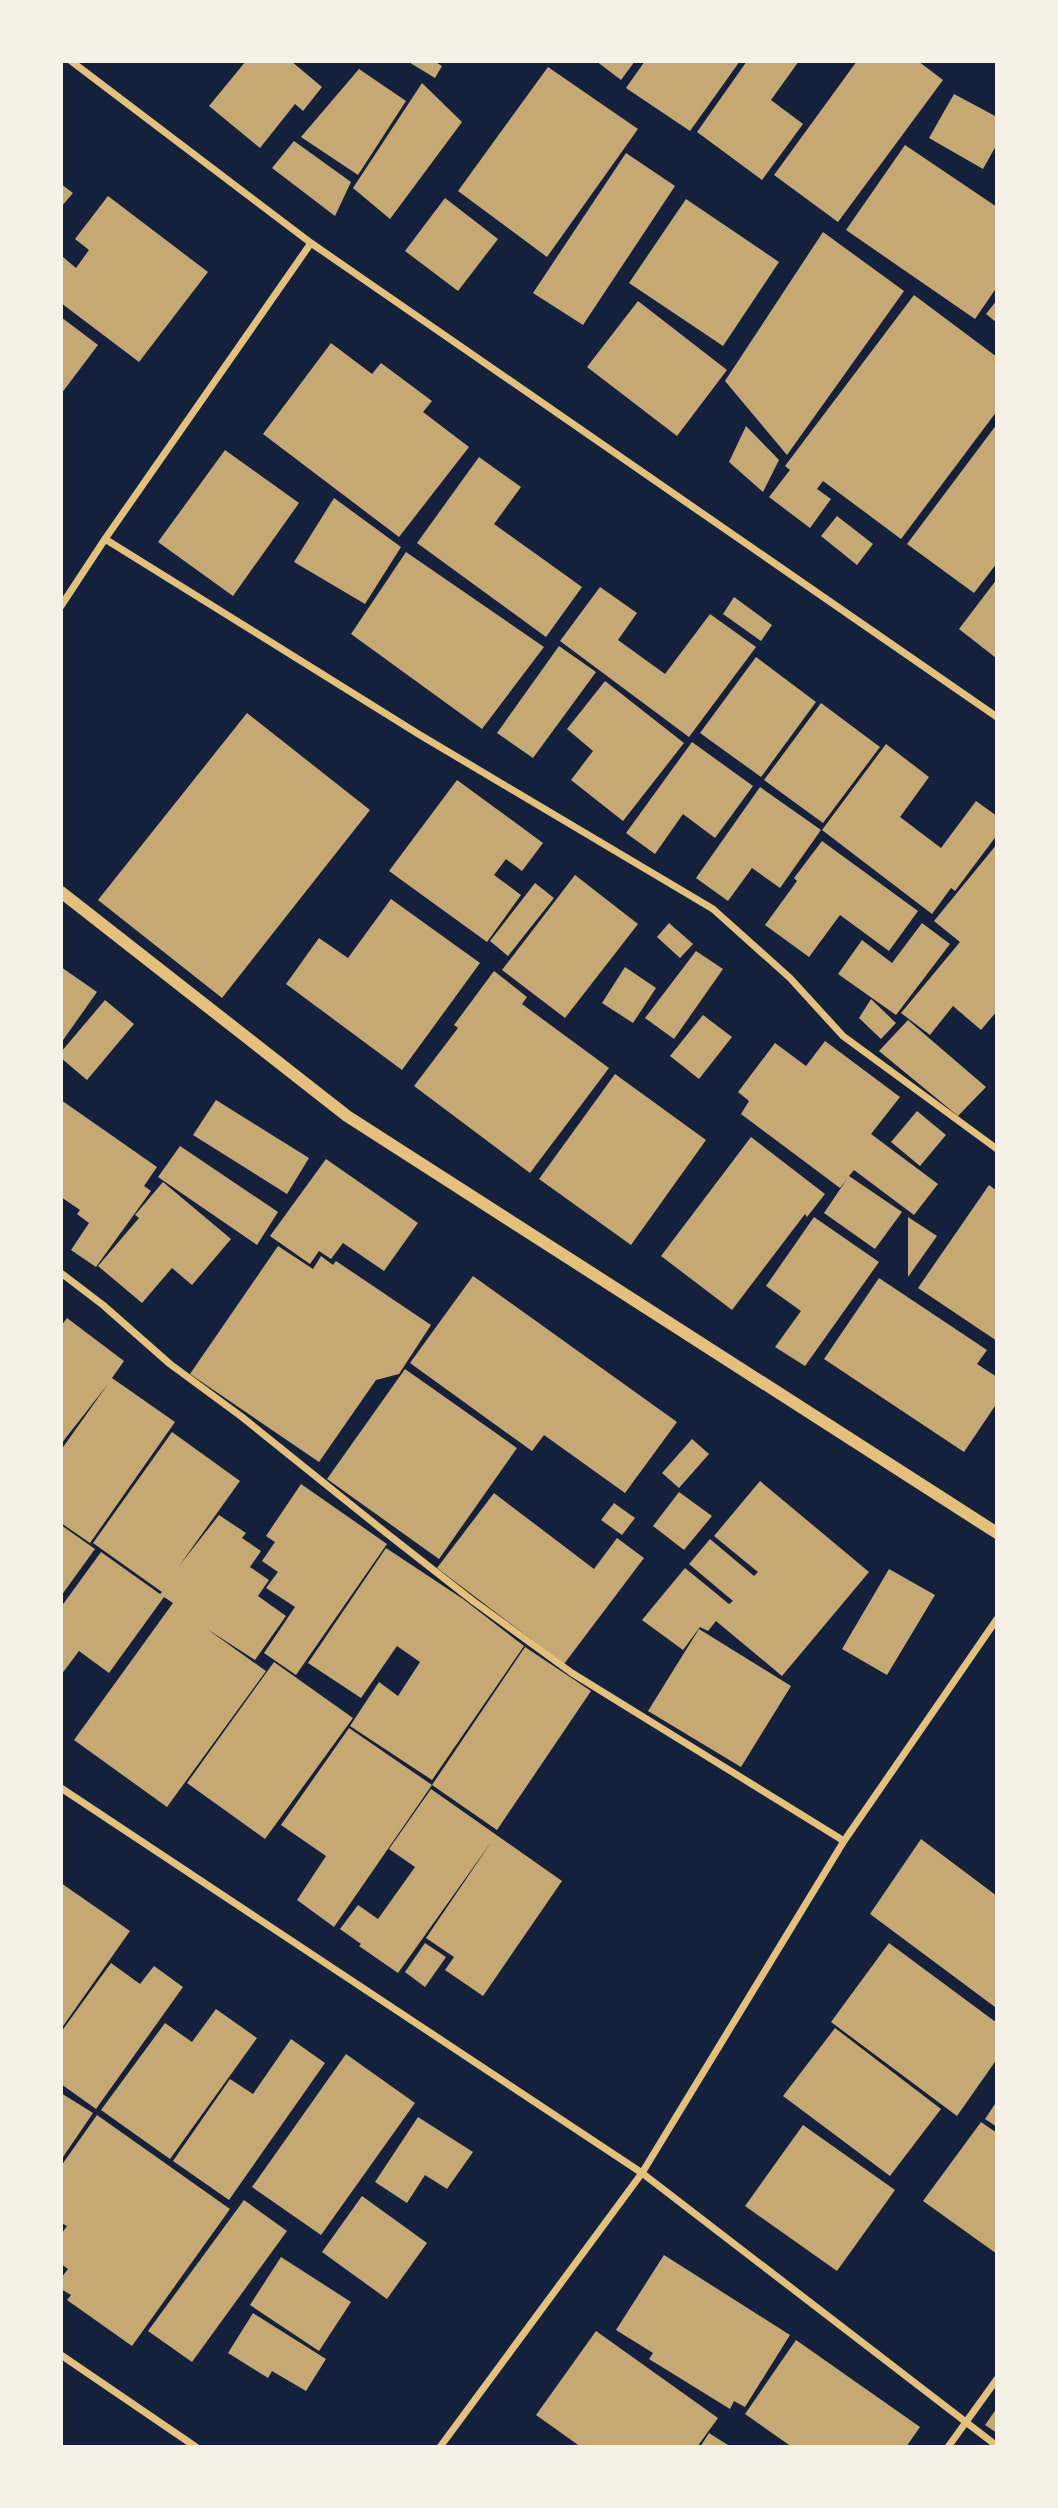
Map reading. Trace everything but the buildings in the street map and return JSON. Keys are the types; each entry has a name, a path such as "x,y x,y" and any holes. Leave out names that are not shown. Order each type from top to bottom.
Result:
{"street":[{"path":"71,61 311,243 997,717"},
{"path":"61,606 311,243"},
{"path":"105,540 420,735 713,909 790,978 843,1036 997,1149"},
{"path":"61,892 347,1116 997,1532"},
{"path":"61,1273 103,1304 170,1364 242,1417 474,1601 572,1673 844,1841"},
{"path":"440,2447 642,2173 844,1841 997,1619"},
{"path":"61,1788 642,2173 997,2446"},
{"path":"61,2355 196,2447"},
{"path":"948,2447 997,2379"}]}
